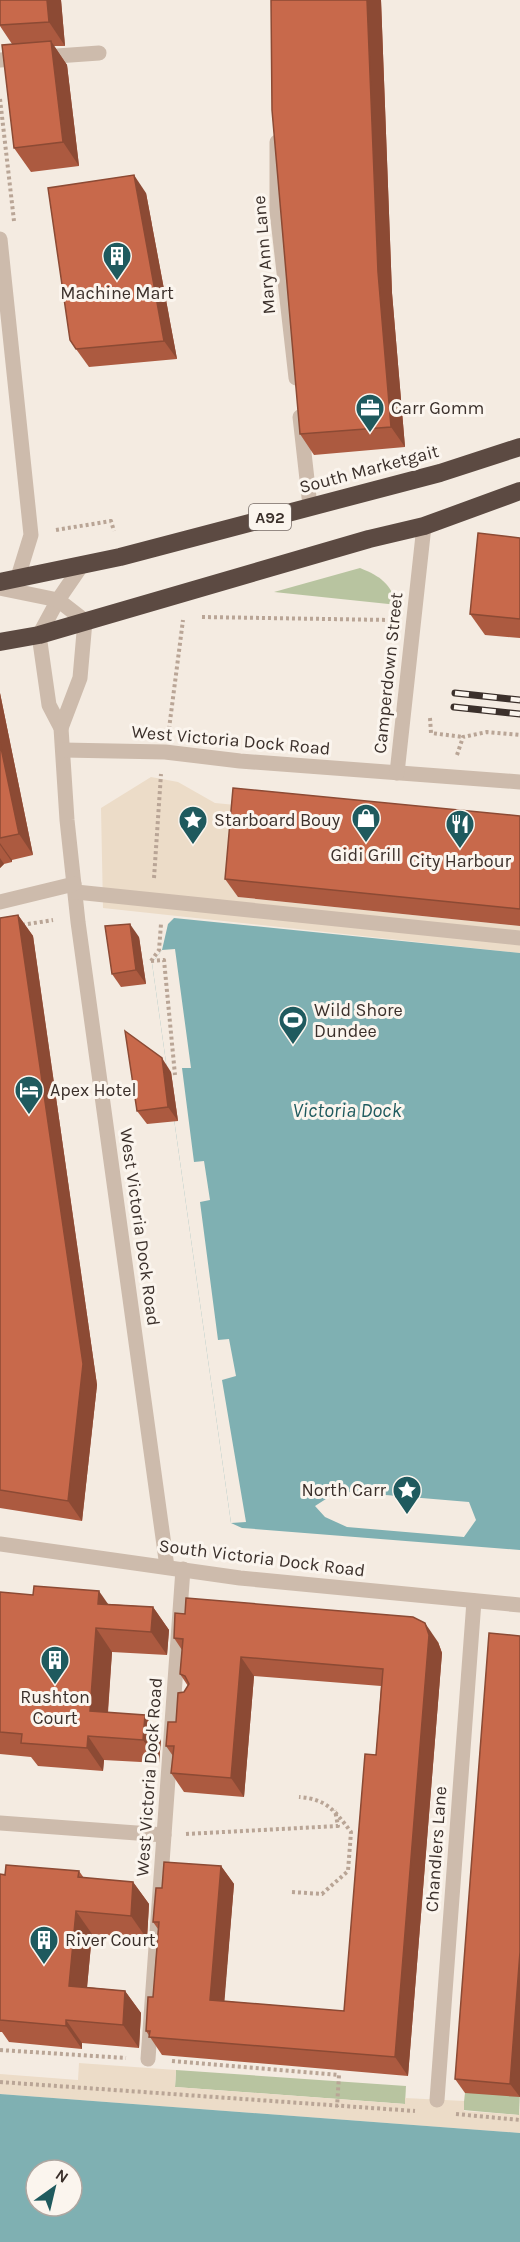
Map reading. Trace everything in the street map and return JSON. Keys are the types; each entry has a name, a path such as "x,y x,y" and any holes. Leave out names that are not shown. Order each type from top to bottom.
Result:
{"highway":[{"name":"South Marketgait","path":"9,579 82,566 440,473 520,447"},
{"path":"0,642 39,635 369,539 424,526 520,491"}],"street":[{"path":"0,60 99,53"},
{"name":"Mary Ann Lane","path":"276,129 277,211 310,506"},
{"path":"0,239 31,535 9,579"},
{"name":"Camperdown Street","path":"424,526 397,773 449,775 520,782"},
{"path":"39,635 58,600 82,566"},
{"path":"0,588 58,600 85,621"},
{"name":"West Victoria Dock Road","path":"61,728 80,678 85,621"},
{"name":"West Victoria Dock Road","path":"39,635 49,705 61,728 77,916 167,1566"},
{"name":"West Victoria Dock Road","path":"63,750 165,752 240,761 397,773"},
{"path":"0,902 75,888 152,900 520,938"},
{"name":"South Victoria Dock Road","path":"0,1544 240,1578 520,1605"},
{"name":"West Victoria Dock Road","path":"148,2059 162,1964 164,1835 183,1569"},
{"name":"Chandlers Lane","path":"437,2100 474,1601"},
{"path":"174,1701 192,1702"},
{"path":"0,1823 164,1835"}],"path":[{"path":"51,531 111,521"},
{"path":"175,1076 164,960 151,961 159,950 162,915 152,900 160,778 183,616"},
{"path":"195,617 394,620"},
{"path":"406,695 429,698 431,733 463,737 487,732 520,735"},
{"path":"449,775 463,737"},
{"path":"11,927 77,916"},
{"path":"299,1797 316,1798 335,1810 351,1832 348,1871"},
{"path":"164,1835 338,1826 335,1810"},
{"path":"292,1892 322,1894 348,1871 359,1871"},
{"path":"0,2050 148,2059 339,2075 337,2107"},
{"path":"0,2082 425,2112"},
{"path":"446,2114 520,2120"}],"green space":[{"path":"360,568 374,574 384,582 398,605 274,592"},
{"path":"176,2070 406,2086 405,2104 175,2087"},
{"path":"520,2091 519,2115 463,2110 465,2093"}],"shaded area":[{"path":"151,777 178,782 215,803 246,806 238,897 520,926 520,953 103,908 101,808"},
{"path":"79,2063 176,2070 175,2087 405,2104 405,2098 464,2101 464,2111 519,2115 520,2110 520,2133 0,2094 0,2074 78,2080"}],"water":[{"name":"Victoria Dock","path":"174,918 520,953 520,1550 242,1528 231,1523 152,963 162,950 168,924","holes":["350,1492 469,1502 476,1520 464,1537 347,1527 325,1517 315,1506 329,1497"]},
{"path":"0,2094 520,2133 520,2242 0,2242"}],"pier":[{"path":"175,949 191,1068 182,1068 194,1162 204,1161 210,1200 200,1202 218,1340 229,1339 236,1376 222,1380 246,1522 231,1523 152,963 162,950"}],"building":[{"path":"0,0 47,0 49,22 0,25"},
{"path":"271,0 367,0 378,272 391,427 300,434 272,110"},
{"path":"51,41 63,142 14,148 2,45"},
{"name":"Machine Mart","path":"134,175 164,341 76,349 70,340 48,188"},
{"path":"478,533 520,538 520,619 470,614"},
{"path":"0,743 19,834 0,838"},
{"path":"233,788 520,816 520,909 225,879"},
{"name":"Apex Hotel","path":"18,915 83,1364 68,1501 0,1490 0,918"},
{"path":"130,924 136,970 112,974 105,926"},
{"path":"125,1031 162,1058 168,1107 137,1111"},
{"name":"Rushton Court","path":"34,1586 99,1591 98,1604 153,1607 151,1632 96,1628 90,1711 145,1715 143,1740 88,1736 87,1748 21,1743 22,1734 0,1732 0,1592 33,1595"},
{"path":"186,1598 413,1617 425,1623 429,1635 395,2057 149,2037 150,2031 146,2031 148,1997 153,1997 159,1922 153,1922 156,1888 162,1888 164,1862 221,1866 210,2000 344,2011 365,1754 376,1755 383,1669 241,1657 231,1778 171,1773 174,1746 166,1746 168,1722 176,1722 178,1693 184,1692 189,1684 185,1676 180,1674 183,1639 174,1638 175,1613 185,1614"},
{"path":"489,1633 520,1636 520,1952 510,2084 455,2079"},
{"name":"River Court","path":"6,1865 79,1871 78,1877 133,1882 131,1916 76,1911 69,1986 125,1991 123,2025 66,2020 66,2026 0,2020 0,1874 5,1875"}],"railway":[{"path":"455,693 520,700"},
{"path":"454,707 520,714"}],"place":[{"name":"Machine Mart","path":"117,282"},
{"name":"Carr Gomm","path":"370,434"},
{"name":"Gidi Grill","path":"366,844"},
{"name":"Starboard Bouy","path":"193,846"},
{"name":"City Harbour","path":"460,850"},
{"name":"Wild Shore Dundee","path":"293,1046"},
{"name":"Apex Hotel","path":"29,1116"},
{"name":"North Carr","path":"407,1516"},
{"name":"Rushton Court","path":"55,1686"},
{"name":"River Court","path":"44,1966"}]}
